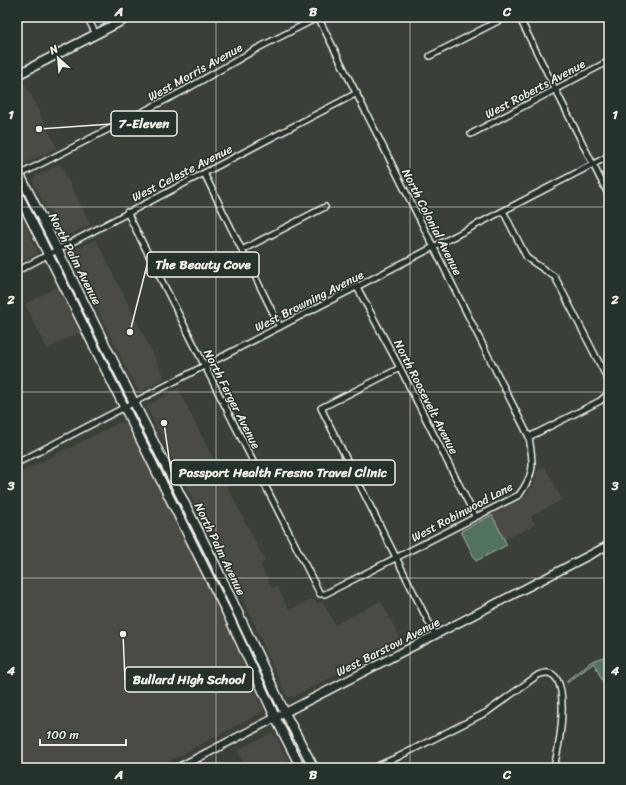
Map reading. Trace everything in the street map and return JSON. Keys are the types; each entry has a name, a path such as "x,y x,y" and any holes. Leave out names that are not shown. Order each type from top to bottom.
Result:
{"main road":[{"path":"17,75 129,17"},
{"name":"North Palm Avenue","path":"18,173 204,541 285,713 314,768"},
{"name":"North Palm Avenue","path":"17,192 194,546 275,717 301,768"}],"street":[{"path":"87,17 96,34"},
{"name":"North Colonial Avenue","path":"318,17 529,437"},
{"name":"West Morris Avenue","path":"18,173 185,90 260,47 318,17"},
{"path":"430,56 506,17"},
{"path":"519,17 609,196"},
{"name":"West Roberts Avenue","path":"471,134 609,60"},
{"name":"West Celeste Avenue","path":"17,271 127,212 357,93"},
{"name":"West Browning Avenue","path":"17,463 609,156"},
{"path":"204,173 280,327"},
{"path":"242,250 325,207"},
{"path":"503,211 527,258 555,277 609,382"},
{"name":"North Ferger Avenue","path":"127,212 320,594"},
{"name":"North Roosevelt Avenue","path":"357,287 475,516"},
{"path":"400,368 321,408 435,635"},
{"path":"529,437 600,401 609,393"},
{"name":"West Robinwood Lane","path":"320,594 325,594 475,516 519,495 529,482 533,463 529,437"},
{"path":"194,546 204,541"},
{"name":"West Barstow Avenue","path":"178,768 609,546"},
{"path":"373,768 487,712 538,675 547,672 556,676 558,680 562,706 562,727 554,768"},
{"path":"602,768 609,767"}],"shaded area":[{"path":"24,82 57,148 24,164 17,154 17,86"},
{"path":"60,164 90,224 65,237 60,236 33,182 34,177"},
{"path":"17,207 37,250 36,254 17,264"},
{"path":"96,239 165,378 141,391 138,390 124,363 71,256 72,251"},
{"path":"57,287 80,332 47,349 25,304"},
{"path":"178,389 265,561 260,564 272,588 277,586 289,610 313,599 317,603 323,602 335,625 381,601 401,641 293,697 287,697 248,610 147,408 148,405"},
{"path":"121,422 126,424 217,604 264,711 156,768 17,768 17,474"},
{"path":"545,467 562,500 531,516 535,525 504,540 492,515 525,496 533,486 538,470"},
{"path":"272,733 275,735 289,762 277,768 246,768 237,750"}],"green space":[{"path":"492,515 507,545 476,561 461,531"},
{"path":"606,656 605,686 594,663 567,683 567,680 592,661"}],"place":[{"name":"7-Eleven","path":"39,129"},
{"name":"The Beauty Cove","path":"130,332"},
{"name":"Passport Health Fresno Travel Clinic","path":"164,423"},
{"name":"Bullard High School","path":"123,634"}]}
